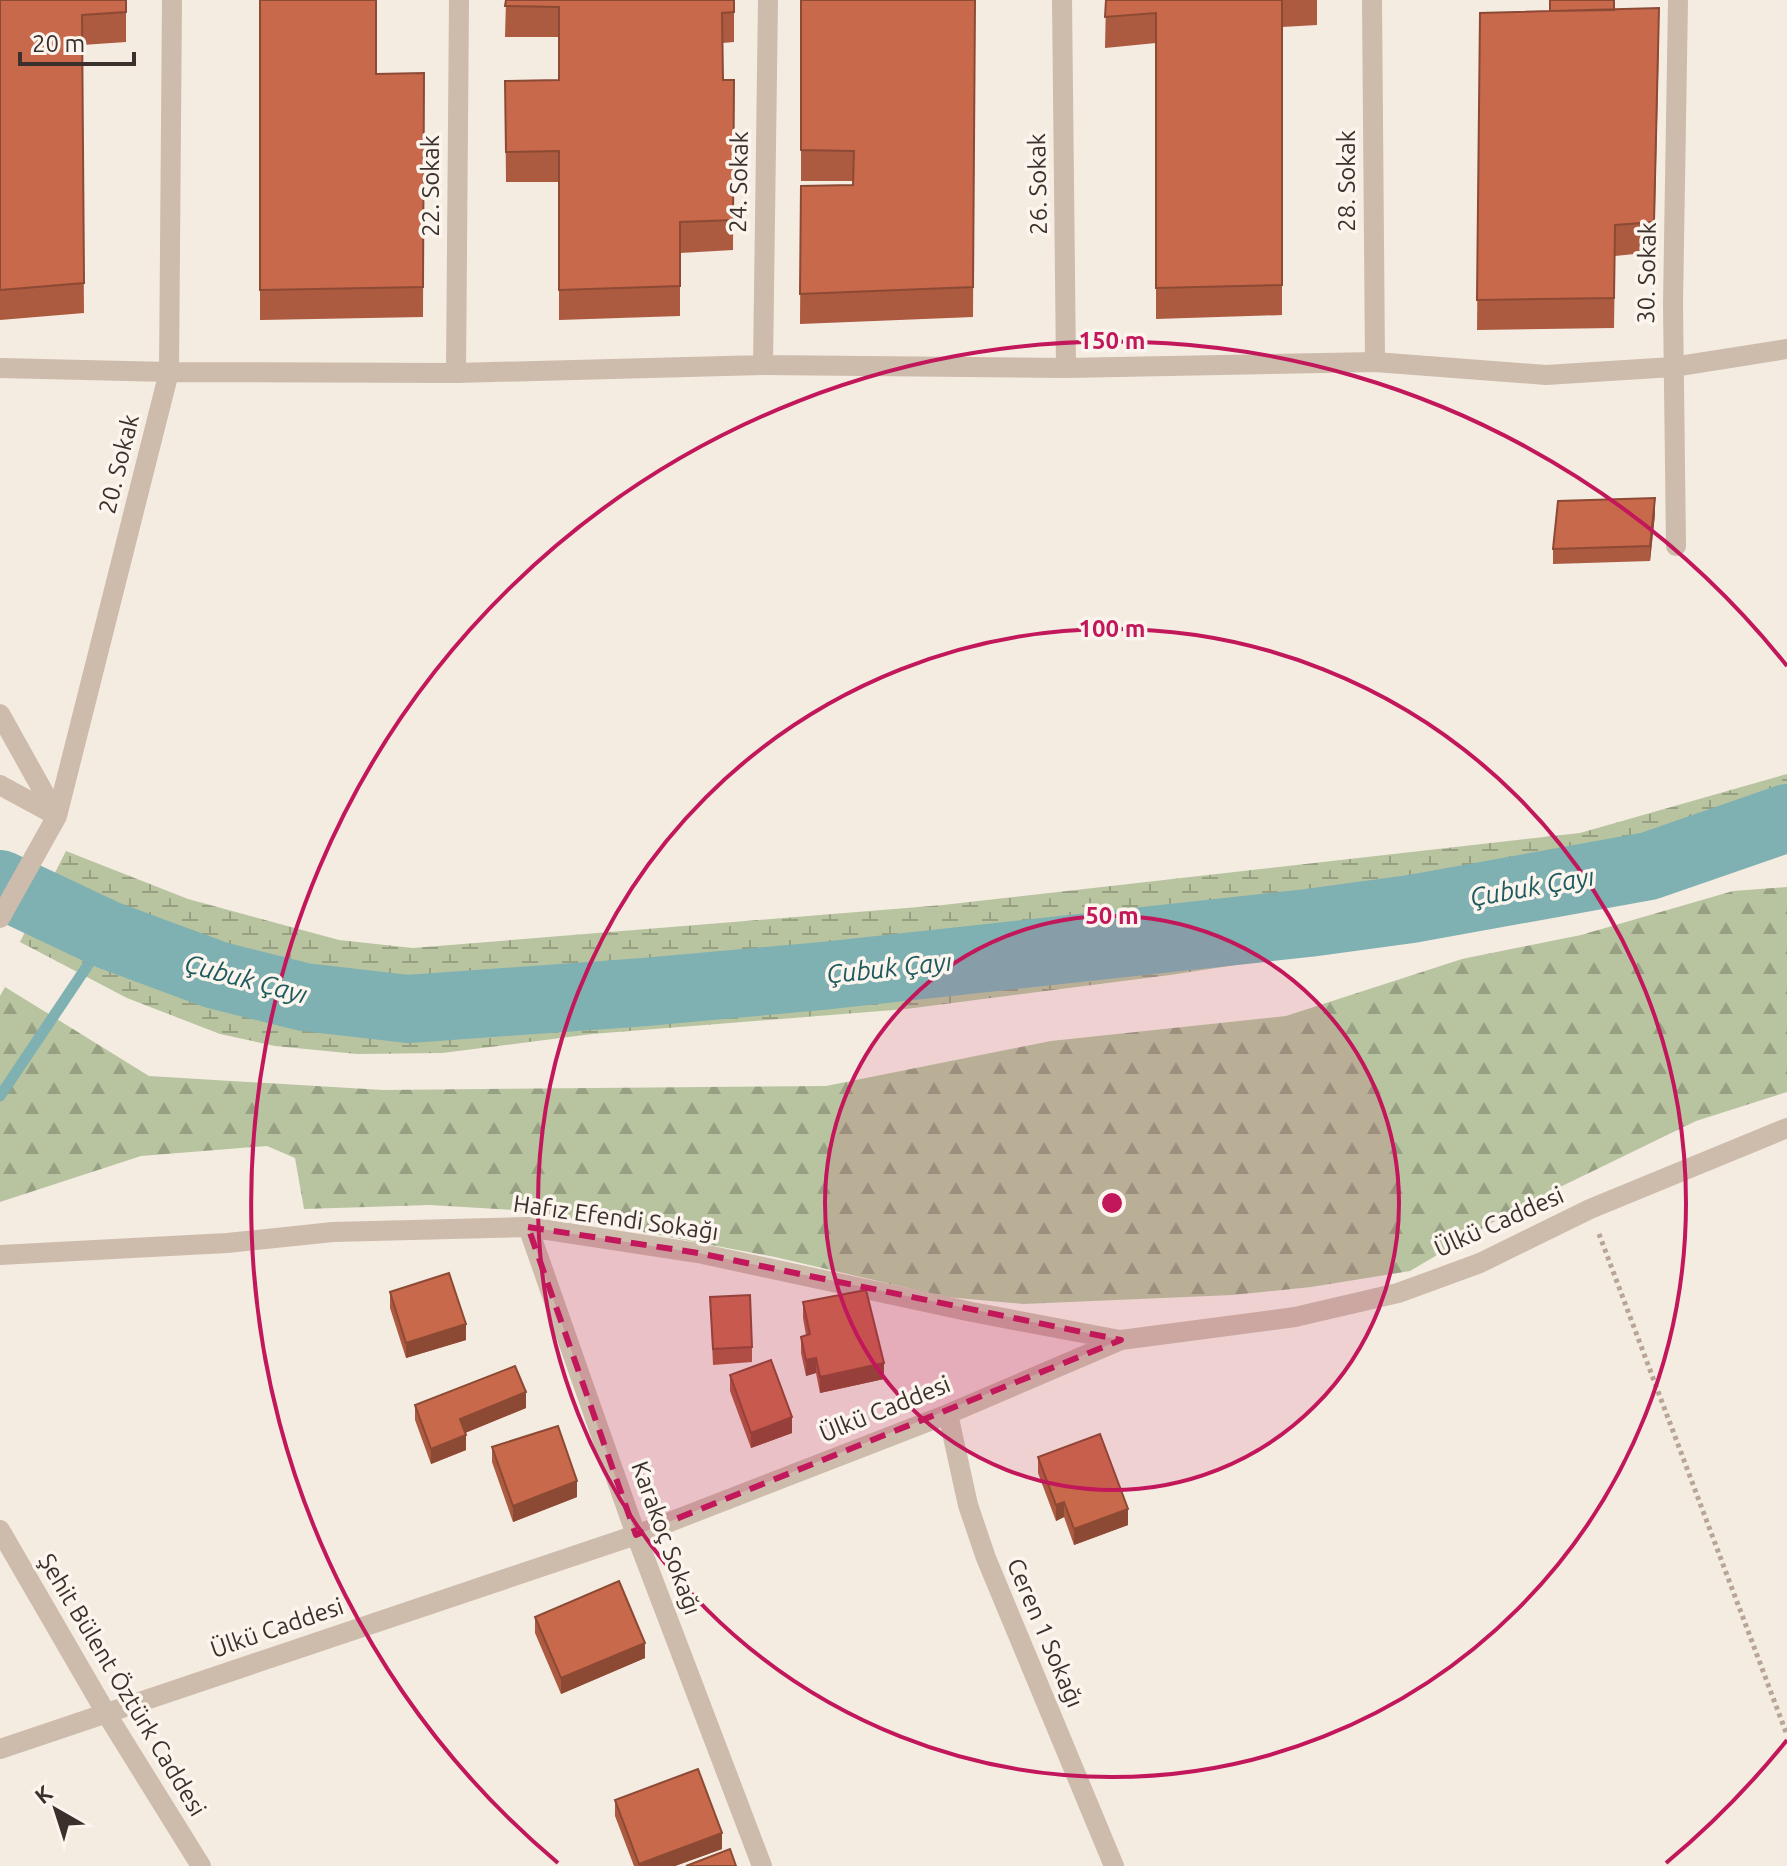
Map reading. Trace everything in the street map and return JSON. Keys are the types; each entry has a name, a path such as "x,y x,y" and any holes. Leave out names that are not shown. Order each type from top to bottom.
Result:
{"street":[{"name":"20. Sokak","path":"0,918 56,818 169,372 172,0"},
{"name":"22. Sokak","path":"456,373 459,0"},
{"name":"24. Sokak","path":"763,365 768,0"},
{"name":"26. Sokak","path":"1062,0 1066,368"},
{"name":"28. Sokak","path":"1372,0 1375,362"},
{"name":"30. Sokak","path":"1676,546 1673,367 1678,0"},
{"path":"0,368 456,373 763,365 1066,368 1375,362 1546,375 1673,367 1787,349"},
{"path":"0,714 56,818"},
{"path":"0,785 56,818"},
{"name":"Ülkü Caddesi","path":"0,1749 636,1535 948,1414 1121,1340 1295,1317 1398,1293 1480,1263 1590,1209 1787,1128"},
{"name":"Hafız Efendi Sokağı","path":"0,1255 227,1243 333,1232 528,1227 698,1253 958,1309 1121,1340"},
{"name":"Karakoç Sokağı","path":"528,1227 636,1535 762,1866"},
{"name":"Ceren 1 Sokağı","path":"948,1414 961,1479 986,1558 1114,1866"},
{"name":"Şehit Bülent Öztürk Caddesi","path":"0,1530 106,1713 201,1866"}],"path":[{"path":"1590,1209 1787,1735"}],"highlighted area":[{"path":"528,1227 698,1253 1121,1340 636,1535"}],"green space":[{"path":"1787,774 1787,854 1576,907 1460,931 1170,975 906,1009 592,1034 442,1053 357,1054 275,1046 220,1034 127,998 20,942 66,851 188,899 339,940 413,948 943,905 1580,833"},
{"path":"1787,887 1787,1092 1696,1121 1517,1208 1410,1271 1311,1287 1232,1295 1023,1304 946,1297 775,1257 532,1211 430,1205 304,1209 295,1158 267,1146 141,1156 0,1202 0,996 5,987 149,1076 383,1090 826,1086 1051,1041 1286,1016 1462,959 1581,935 1733,891"}],"building":[{"path":"0,0 126,0 126,12 82,15 84,283 0,290"},
{"path":"260,0 376,0 376,74 424,73 423,287 260,290"},
{"path":"506,0 734,0 734,12 722,13 723,80 734,80 733,220 680,222 680,286 559,290 559,151 506,152 505,81 559,80 559,7 505,6"},
{"path":"801,0 975,0 973,287 800,294 801,186 853,185 854,151 801,150"},
{"path":"1106,0 1282,0 1282,285 1156,288 1156,13 1105,17"},
{"path":"1550,0 1614,0 1614,10 1550,11"},
{"path":"1659,8 1654,222 1615,225 1614,298 1477,300 1480,13"},
{"path":"1655,498 1650,546 1553,549 1558,501"},
{"path":"449,1273 466,1324 406,1343 390,1292"},
{"path":"866,1290 884,1363 820,1377 816,1358 806,1360 801,1337 810,1334 803,1302"},
{"path":"750,1295 752,1347 713,1349 710,1297"},
{"path":"771,1360 792,1417 751,1433 730,1375"},
{"path":"515,1366 526,1392 460,1419 466,1435 431,1449 415,1405"},
{"path":"558,1426 577,1481 513,1506 492,1447"},
{"path":"1100,1434 1128,1509 1074,1529 1064,1502 1056,1505 1038,1457"},
{"path":"619,1581 645,1643 561,1678 535,1617"},
{"path":"698,1769 722,1833 639,1864 615,1800"},
{"path":"730,1849 736,1866 686,1866"}],"waterway":[{"name":"Çubuk Çayı","path":"0,884 108,935 216,975 304,997 408,1009 822,976 1411,909 1649,866 1787,818"},
{"path":"0,1096 108,935"}]}
